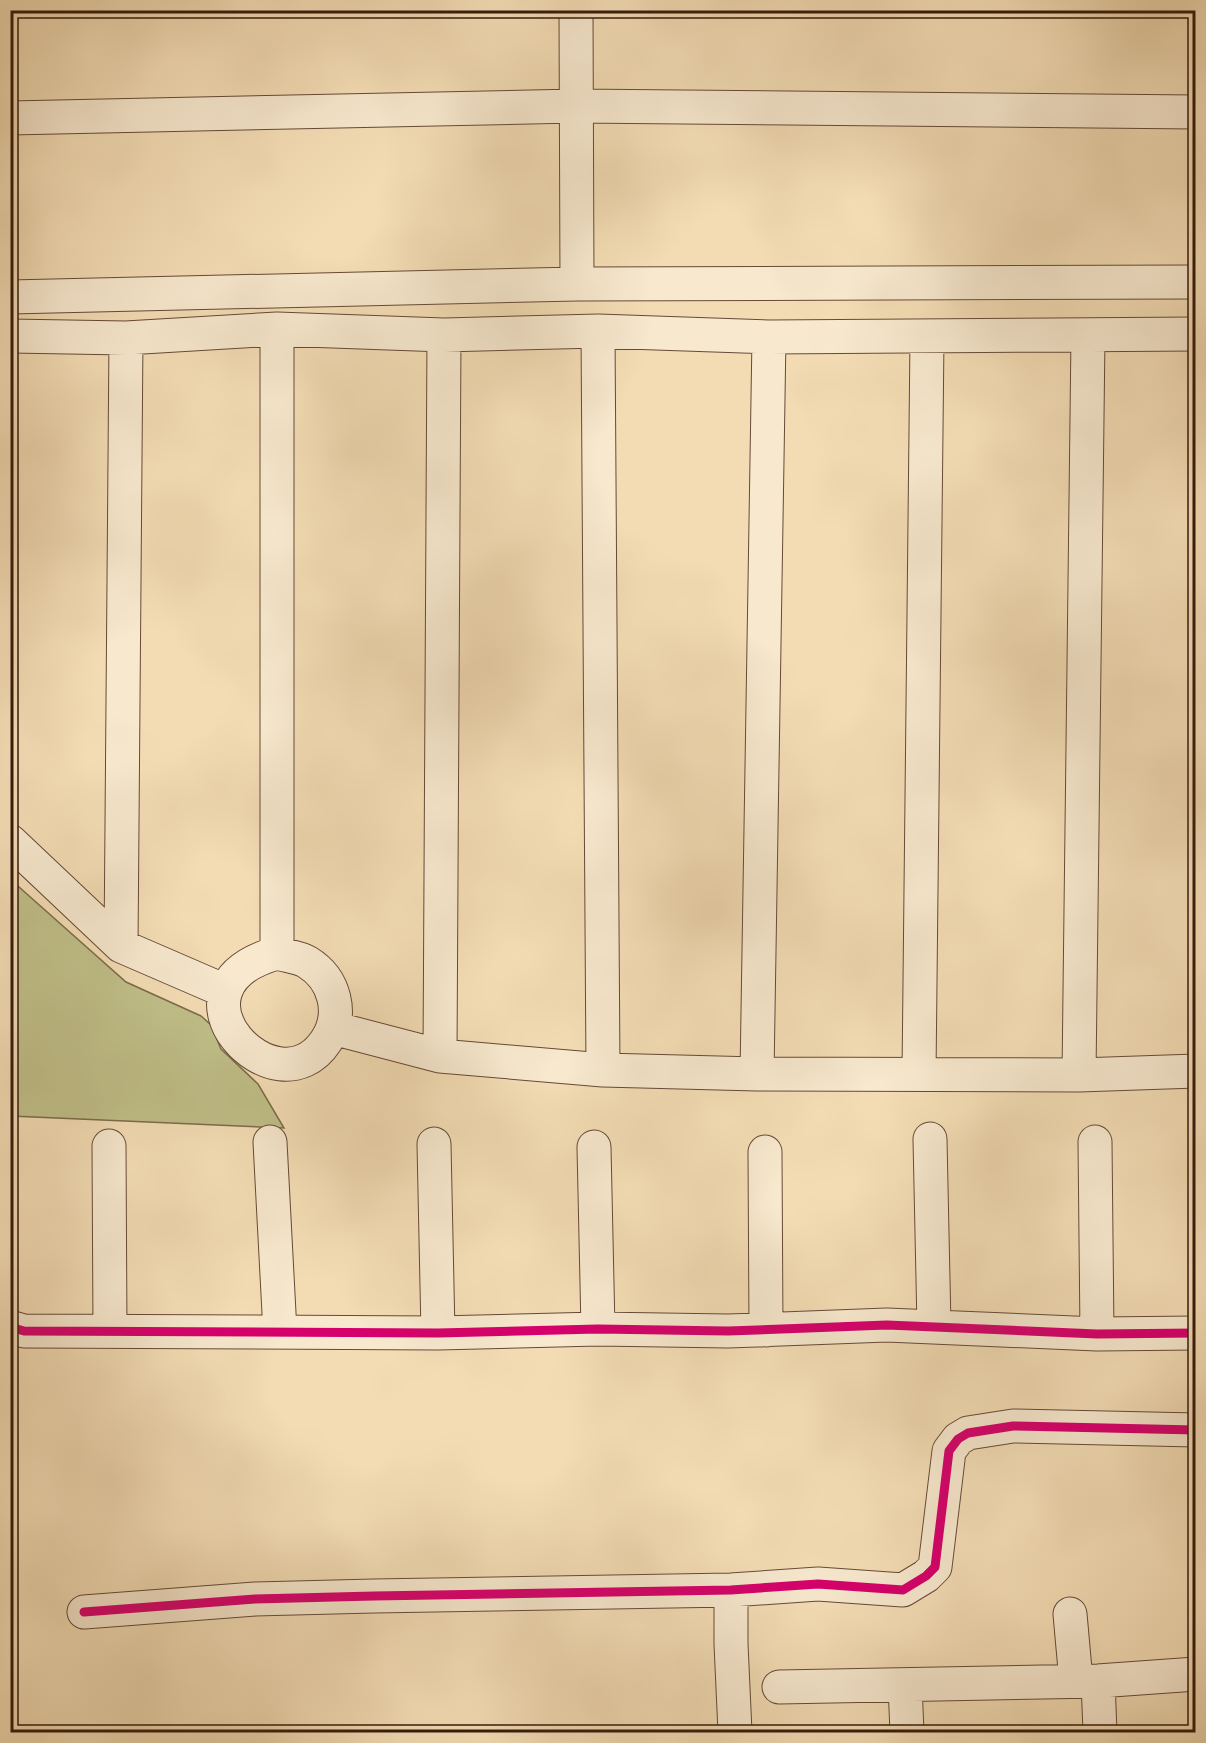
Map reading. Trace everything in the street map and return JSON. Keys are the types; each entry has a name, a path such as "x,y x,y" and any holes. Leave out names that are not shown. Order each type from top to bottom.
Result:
{"street":[{"path":"576,10 577,284"},
{"path":"10,118 576,106 1196,112"},
{"path":"10,297 577,284 1196,282"},
{"path":"277,329 277,953"},
{"path":"10,336 126,338 277,329 444,335 598,331 769,337 927,338 1196,334"},
{"path":"598,331 603,1070"},
{"path":"440,1056 444,335"},
{"path":"1079,1075 1088,336"},
{"path":"757,1074 769,337"},
{"path":"121,946 126,338"},
{"path":"919,1074 927,338"},
{"path":"10,841 121,946 225,991"},
{"path":"277,953 306,961 322,973 332,990 336,1009 333,1029 314,1054 299,1061 282,1063 254,1056 230,1030 224,1016 225,991 252,962 277,953"},
{"path":"333,1029 440,1056 603,1070 757,1074 1079,1075 1196,1071"},
{"path":"930,1139 934,1326"},
{"path":"270,1142 279,1332"},
{"path":"1095,1142 1097,1334"},
{"path":"434,1144 438,1333"},
{"path":"109,1146 110,1331"},
{"path":"594,1147 598,1329"},
{"path":"765,1152 766,1330"},
{"path":"10,1327 24,1331 438,1333 934,1326 1097,1334 1196,1333"},
{"path":"84,1612 255,1599 731,1590 818,1584 903,1590 935,1567 949,1451 958,1439 968,1433 1013,1426 1196,1430"},
{"path":"731,1590 730,1644 735,1732"},
{"path":"1070,1614 1100,1732"},
{"path":"779,1687 1087,1681 1196,1674"},
{"path":"906,1685 907,1732"}],"shaded area":[{"path":"10,879 126,982 201,1016 211,1025 221,1049 258,1084 284,1128 11,1116"}],"cycle path":[{"path":"10,1327 24,1331 438,1333 598,1329 728,1331 887,1325 1097,1334 1196,1333"},
{"path":"84,1612 255,1599 731,1590 818,1584 903,1590 926,1576 935,1567 949,1451 958,1439 968,1433 1013,1426 1196,1430"}]}
